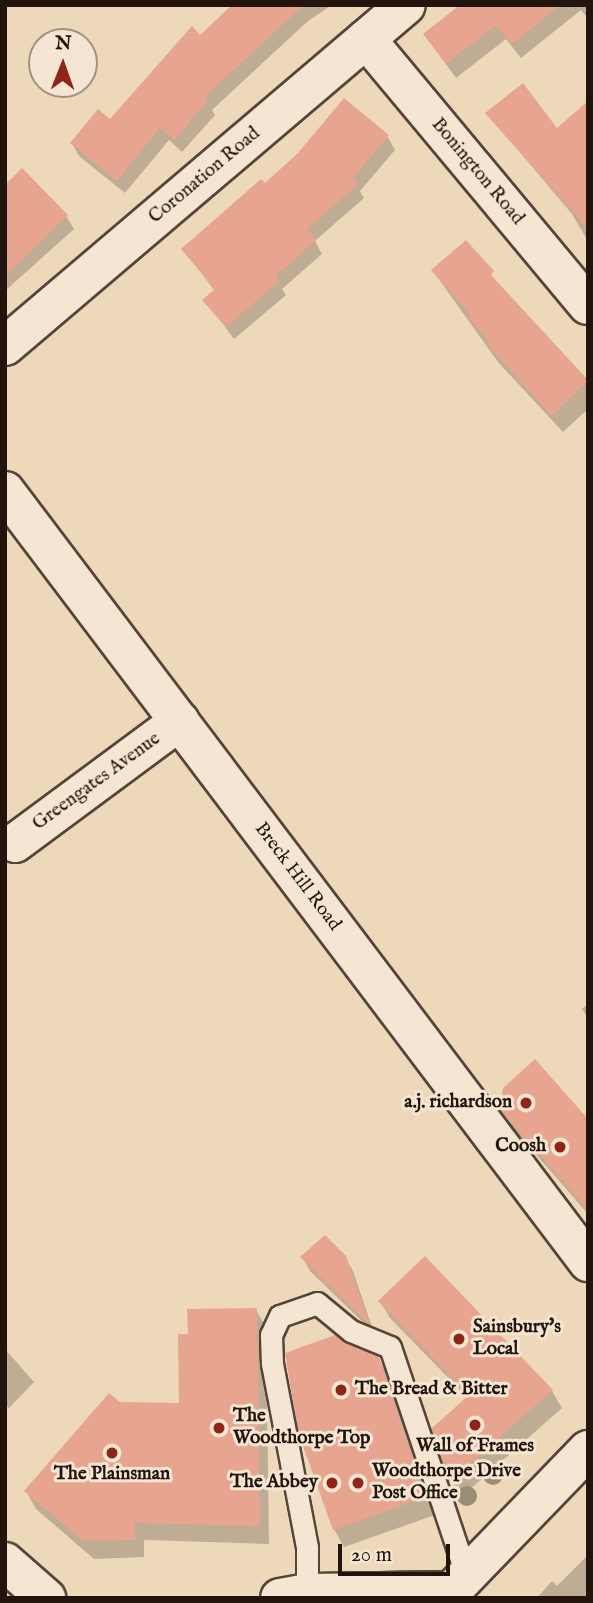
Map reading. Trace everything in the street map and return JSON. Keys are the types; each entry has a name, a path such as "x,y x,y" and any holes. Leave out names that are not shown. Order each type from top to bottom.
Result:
{"street":[{"name":"Coronation Road","path":"5,346 406,5"},
{"name":"Bonington Road","path":"366,39 588,305"},
{"name":"Breck Hill Road","path":"5,491 588,1262"},
{"name":"Greengates Avenue","path":"15,843 180,721"},
{"path":"293,1595 454,1588 588,1450"},
{"path":"5,1562 46,1598"}],"lane":[{"path":"293,1595 307,1546 272,1364 271,1335 279,1316 317,1303 351,1331 390,1347 454,1588"}],"building":[{"path":"232,5 304,5 204,97 208,101 174,140 160,128 117,181 70,143 98,109 110,119 192,26 200,35"},
{"path":"460,5 560,5 512,44 496,25 446,64 423,34"},
{"path":"523,83 557,128 588,101 588,229 485,113"},
{"path":"344,98 389,135 353,178 358,184 307,229 316,240 276,276 279,281 226,327 202,300 215,289 181,249 261,179 265,183 298,153"},
{"path":"22,168 68,215 5,276 5,185"},
{"path":"466,240 494,271 491,275 588,380 552,416 486,344 489,341 468,318 471,316 431,270"},
{"path":"535,1059 588,1119 588,1210 500,1110 503,1088"},
{"path":"325,1235 346,1256 370,1325 300,1257"},
{"name":"Sainsbury's Local","path":"425,1256 553,1390 449,1482 431,1429 469,1395 378,1301"},
{"path":"257,1308 260,1526 135,1523 135,1540 83,1541 24,1491 109,1393 120,1402 179,1403 178,1334 188,1334 187,1309"},
{"path":"335,1335 379,1357 426,1497 333,1530 298,1432 285,1353"}],"place":[{"name":"a.j. richardson","path":"526,1103"},
{"name":"Coosh","path":"560,1147"},
{"name":"Sainsbury's Local","path":"459,1339"},
{"name":"The Bread & Bitter","path":"341,1390"},
{"name":"Wall of Frames","path":"475,1425"},
{"name":"The Woodthorpe Top","path":"219,1428"},
{"name":"The Plainsman","path":"112,1453"},
{"name":"The Abbey","path":"332,1483"},
{"name":"Woodthorpe Drive Post Office","path":"358,1483"}]}
